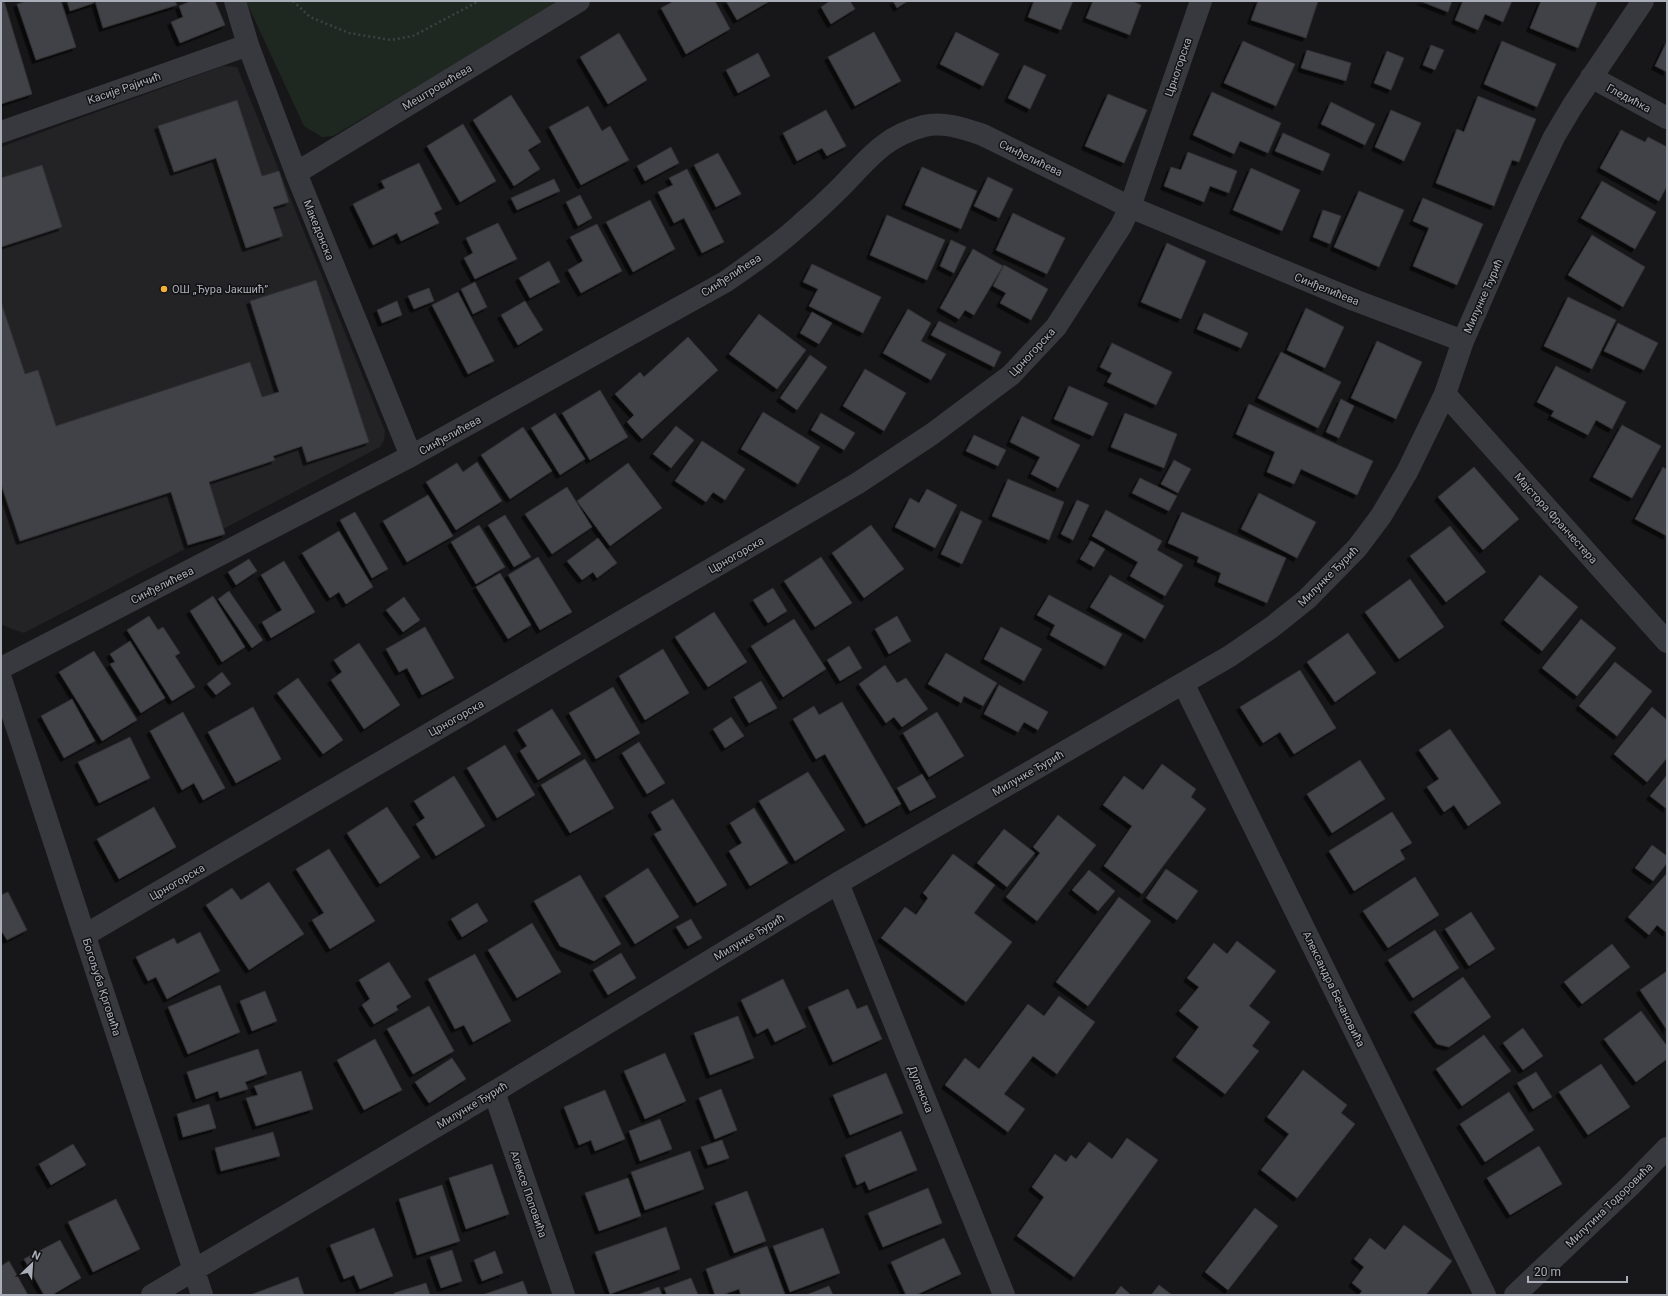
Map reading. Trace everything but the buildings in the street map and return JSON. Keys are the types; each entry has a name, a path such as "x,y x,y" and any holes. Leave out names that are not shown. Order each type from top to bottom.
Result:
{"street":[{"name":"Македонска","path":"235,1 248,44 296,173 412,456"},
{"name":"Мештровићева","path":"296,173 579,1"},
{"name":"Црногорска","path":"85,935 858,483 932,434 1011,375 1056,327 1121,226 1130,207 1201,1"},
{"name":"Милунке Ђурић","path":"152,1295 494,1092 838,883 1230,656 1272,627 1308,599 1357,548 1381,516 1407,472 1445,394 1463,341 1529,190 1554,137 1572,105 1643,1"},
{"name":"Касије Рајичић","path":"1,132 248,44"},
{"name":"Гледићка","path":"1591,77 1667,118"},
{"name":"Синђелићева","path":"1,668 412,456 725,282 799,226 838,190 876,150 890,139 908,131 926,126 963,128 983,135 1130,207 1354,300 1463,341"},
{"name":"Мајстора Франчестера","path":"1445,394 1667,642"},
{"name":"Богољуба Крговића","path":"1,679 202,1295"},
{"name":"Александра Бечановића","path":"1183,683 1485,1295"},
{"name":"Дуленска","path":"838,883 1004,1295"},
{"name":"Алексе Поповића","path":"494,1092 564,1295"},
{"name":"Милутина Тодоровића","path":"1515,1295 1630,1186 1667,1148"}],"path":[{"path":"293,1 310,17 350,33 391,40 413,36 479,1"}],"shaded area":[{"path":"246,1 562,1 333,136 322,137 304,126"},
{"name":"ОШ „Ђура Јакшић”","path":"223,66 237,67 385,431 384,440 380,447 24,633 12,629 1,624 1,147"}],"place":[{"name":"ОШ „Ђура Јакшић”","path":"164,289"}]}
